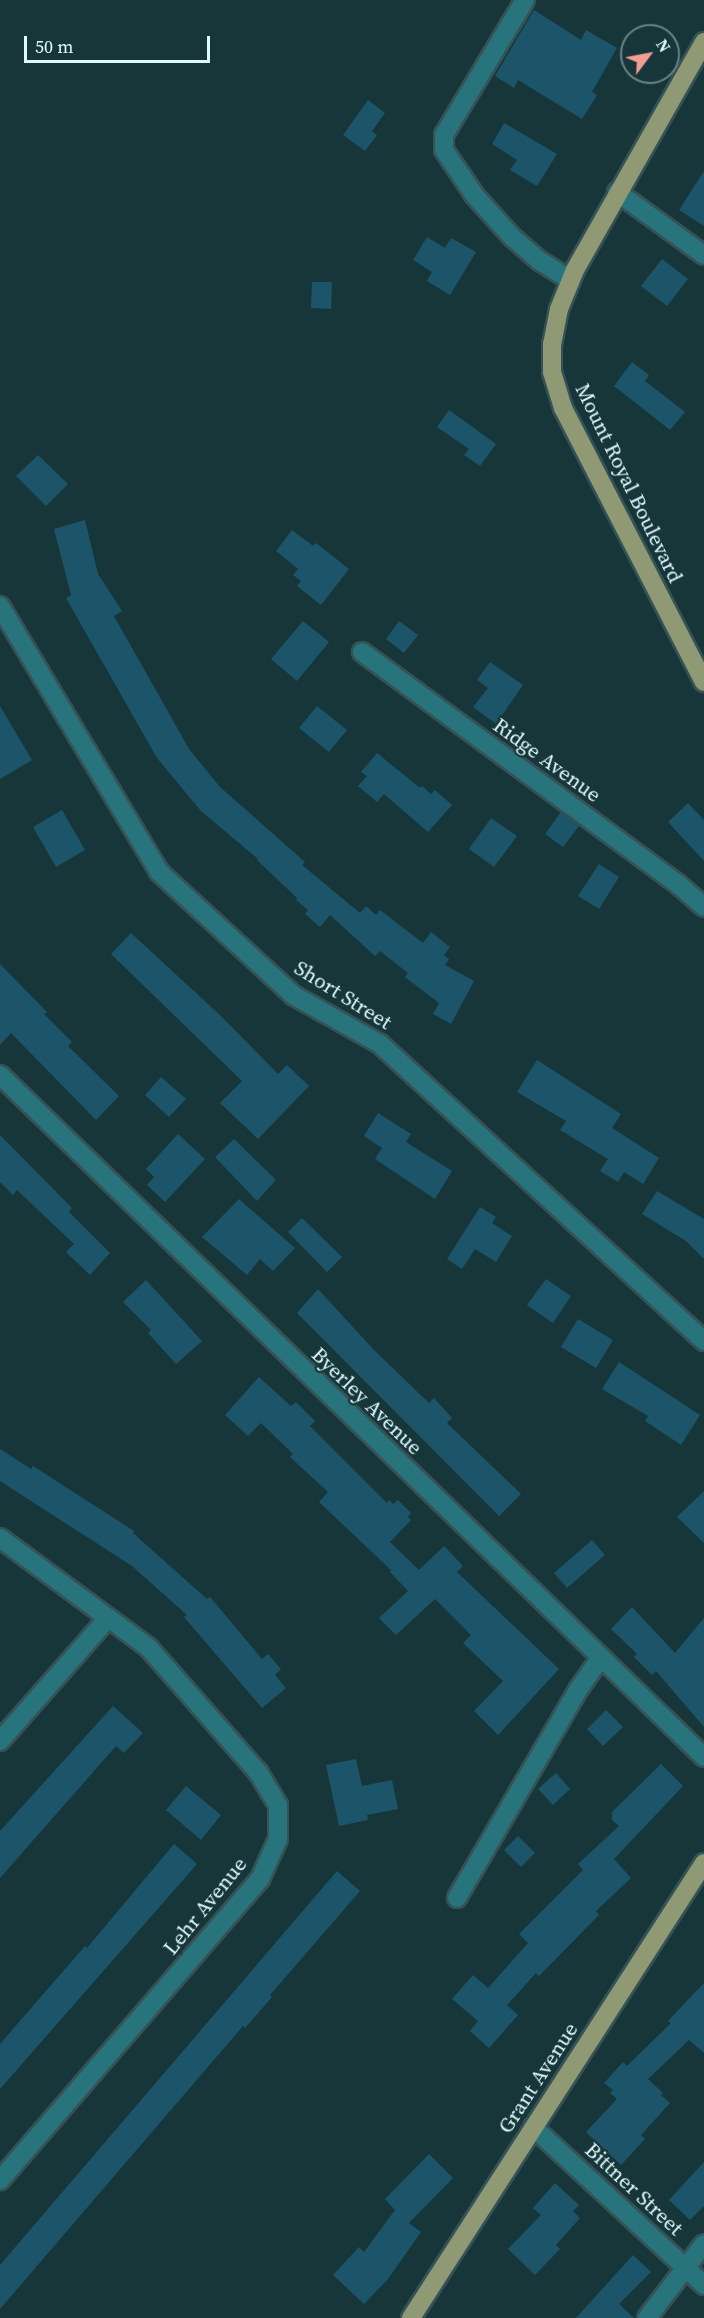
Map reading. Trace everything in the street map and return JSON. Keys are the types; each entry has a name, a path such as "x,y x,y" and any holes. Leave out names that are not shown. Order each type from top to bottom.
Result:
{"main road":[{"name":"Mount Royal Boulevard","path":"704,42 617,192 571,280 559,309 552,344 552,372 563,408 704,682"},
{"name":"Grant Avenue","path":"411,2318 704,1863"}],"street":[{"path":"525,0 444,135 444,150 475,195 512,237 540,261 571,280"},
{"path":"617,192 704,255"},
{"name":"Short Street","path":"0,606 159,872 293,995 380,1044 704,1341"},
{"name":"Ridge Avenue","path":"362,652 670,878 704,907"},
{"name":"Byerley Avenue","path":"0,1075 704,1757"},
{"name":"Lehr Avenue","path":"0,1538 147,1647 258,1772 278,1805 278,1839 260,1880 0,2180"},
{"path":"0,1741 107,1619"},
{"path":"457,1898 578,1690 600,1658"},
{"name":"Bittner Street","path":"533,2127 704,2285"},
{"path":"647,2318 704,2244"}],"building":[{"path":"534,10 581,40 586,30 617,48 592,92 597,95 582,119 518,80 514,88 495,76"},
{"path":"368,100 385,113 372,131 377,135 365,151 343,135"},
{"path":"504,123 557,154 537,186 510,170 517,160 492,144"},
{"path":"704,171 704,226 679,210"},
{"path":"427,237 445,248 451,238 476,252 450,295 427,281 432,272 413,260"},
{"path":"662,259 688,279 667,306 641,286"},
{"path":"312,282 332,282 331,309 311,308"},
{"path":"632,362 649,375 645,381 685,412 670,430 614,386"},
{"path":"449,410 496,444 480,466 464,455 469,449 437,427"},
{"path":"38,455 68,484 46,506 16,476"},
{"path":"85,520 98,574 122,611 114,616 189,749 220,787 305,862 302,865 360,913 366,906 376,915 380,910 423,943 431,932 450,947 444,955 449,959 445,965 474,981 451,1024 433,1014 439,1003 405,977 408,973 380,951 375,956 330,915 320,927 305,914 308,910 296,900 297,898 258,859 201,811 157,758 66,598 71,595 54,529"},
{"path":"292,530 313,546 316,543 349,569 321,605 297,586 301,581 293,575 298,569 276,551"},
{"path":"303,621 329,642 297,681 271,659"},
{"path":"399,621 418,635 404,653 386,639"},
{"path":"490,662 523,685 496,724 473,707 488,688 477,680"},
{"path":"0,706 32,760 0,779"},
{"path":"317,706 347,730 329,752 299,728"},
{"path":"377,753 420,788 422,786 431,794 435,790 452,805 428,832 384,794 377,802 358,786 367,776 361,772"},
{"path":"688,803 704,820 704,861 668,822"},
{"path":"62,810 85,850 56,867 33,827"},
{"path":"561,812 579,826 563,847 545,834"},
{"path":"491,818 517,836 494,867 469,849"},
{"path":"599,864 619,877 599,909 578,896"},
{"path":"131,933 221,1016 278,1074 287,1065 309,1086 258,1139 220,1103 242,1081 111,954"},
{"path":"0,964 47,1012 44,1014 72,1042 68,1046 119,1096 96,1120 11,1033 0,1045"},
{"path":"537,1060 621,1114 612,1128 659,1158 643,1184 624,1172 618,1182 600,1171 608,1159 560,1130 566,1121 517,1092"},
{"path":"161,1077 186,1099 169,1117 145,1095"},
{"path":"378,1113 411,1134 406,1142 452,1171 435,1199 375,1159 382,1148 364,1136"},
{"path":"178,1134 205,1159 165,1202 147,1185 154,1177 146,1169"},
{"path":"0,1135 72,1208 69,1212 110,1253 90,1275 66,1252 74,1244 17,1190 13,1195 0,1182"},
{"path":"234,1139 276,1180 257,1201 215,1157"},
{"path":"657,1191 704,1219 704,1259 686,1241 642,1214"},
{"path":"239,1199 295,1248 273,1271 260,1259 247,1275 202,1237"},
{"path":"480,1207 496,1217 492,1223 512,1236 496,1262 475,1249 462,1269 447,1259"},
{"path":"302,1218 342,1257 327,1272 288,1232"},
{"path":"546,1279 571,1296 553,1323 527,1305"},
{"path":"146,1280 202,1341 176,1364 148,1333 151,1330 123,1302"},
{"path":"318,1289 374,1350 429,1403 434,1398 452,1418 447,1423 521,1494 499,1516 297,1313"},
{"path":"578,1319 613,1340 596,1368 561,1347"},
{"path":"619,1362 700,1415 681,1445 645,1421 648,1416 602,1389"},
{"path":"259,1377 291,1406 296,1402 315,1421 310,1426 387,1503 389,1500 393,1504 398,1500 411,1513 408,1517 411,1520 390,1542 419,1570 444,1546 463,1566 457,1572 559,1669 498,1735 474,1711 503,1681 463,1643 471,1635 435,1599 396,1635 379,1618 408,1591 390,1572 391,1570 319,1502 328,1492 290,1457 293,1454 261,1423 248,1436 225,1415"},
{"path":"0,1449 31,1469 33,1466 134,1531 133,1533 207,1599 210,1597 262,1659 268,1654 281,1669 275,1675 286,1688 262,1708 184,1617 187,1615 132,1566 0,1481"},
{"path":"704,1491 704,1543 677,1517"},
{"path":"592,1540 605,1555 567,1588 554,1573"},
{"path":"632,1607 675,1653 704,1618 704,1727 656,1671 652,1675 634,1657 637,1654 611,1629"},
{"path":"113,1706 143,1733 124,1753 116,1746 0,1878 0,1831"},
{"path":"606,1710 623,1727 603,1746 587,1729"},
{"path":"356,1759 362,1786 392,1780 398,1809 367,1815 368,1820 339,1826 326,1765"},
{"path":"661,1764 683,1786 614,1859 631,1878 596,1911 599,1915 539,1976 536,1973 507,2005 518,2015 489,2048 470,2031 478,2021 452,1999 473,1975 488,1988 528,1943 519,1934 583,1870 578,1864 619,1826 612,1820 612,1812"},
{"path":"556,1773 570,1789 553,1805 538,1789"},
{"path":"186,1786 221,1815 201,1840 166,1810"},
{"path":"518,1836 535,1853 521,1867 504,1850"},
{"path":"174,1844 197,1864 0,2089 0,2044 85,1946 87,1948"},
{"path":"337,1871 360,1891 270,1995 272,1997 245,2028 243,2026 0,2309 0,2265"},
{"path":"704,1983 704,2053 689,2040 648,2079 670,2103 641,2135 645,2139 621,2165 586,2132 617,2099 610,2093 613,2090 604,2083 623,2062 627,2066 671,2023 668,2021"},
{"path":"429,2154 453,2178 409,2223 421,2232 388,2279 364,2304 333,2275 359,2247 364,2252 395,2210 385,2199"},
{"path":"704,2162 704,2206 690,2220 669,2200"},
{"path":"555,2183 579,2205 573,2211 580,2218 556,2245 560,2249 535,2275 508,2249 541,2215 533,2208"},
{"path":"633,2255 651,2272 619,2304 634,2318 576,2318"}]}
